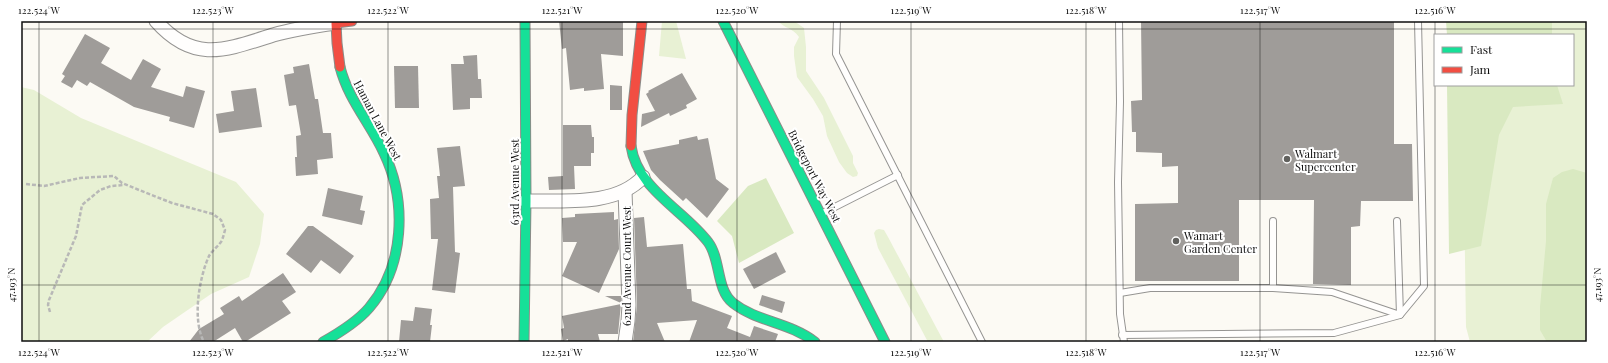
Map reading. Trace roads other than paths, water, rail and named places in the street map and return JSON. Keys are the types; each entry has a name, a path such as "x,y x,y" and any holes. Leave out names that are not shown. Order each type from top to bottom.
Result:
{"street":[{"path":"156,21 172,36 189,45 207,50 218,50 240,46 290,31 336,22 352,21"},
{"name":"63rd Avenue West","path":"524,342 526,201 525,21"},
{"path":"642,21 631,136 634,157 643,177 656,192 709,242 717,256 723,291 730,302 748,312 800,330 815,342"},
{"name":"Bridgeport Way West","path":"724,21 885,342"},
{"name":"Haman Lane West","path":"323,342 362,314 379,295 389,273 395,254 400,212 396,185 386,158 352,100 341,74 337,52 336,22"},
{"path":"526,201 593,199 625,191 643,177"},
{"name":"62nd Avenue Court West","path":"625,191 629,305 625,342"}],"lane":[{"path":"837,21 836,54 982,342"},
{"path":"1119,21 1120,102 1118,182 1120,314 1124,342"},
{"path":"1122,335 1334,333 1400,315 1424,286 1418,21"},
{"path":"820,214 898,175"},
{"path":"1273,221 1273,288"},
{"path":"1396,221 1400,315"},
{"path":"1120,293 1150,288 1273,288 1332,292 1400,315"}],"place":[{"name":"Walmart Supercenter","path":"1287,159"},
{"name":"Wamart Garden Center","path":"1176,241"}]}
